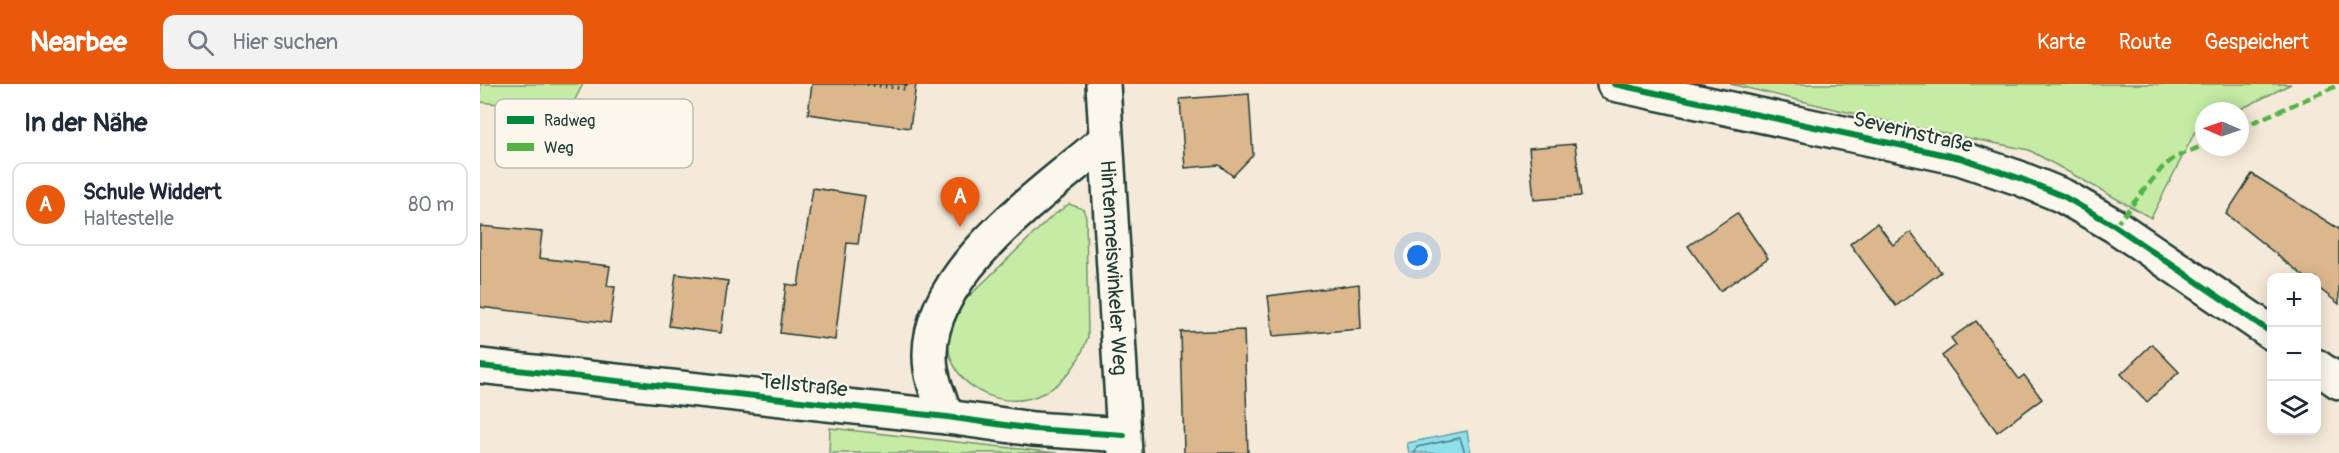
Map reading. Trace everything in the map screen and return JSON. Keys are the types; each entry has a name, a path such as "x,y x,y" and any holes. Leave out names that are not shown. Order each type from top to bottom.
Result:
{"street":[{"name":"Hintenmeiswinkeler Weg","path":"1103,84 1125,444"},
{"name":"Severinstraße","path":"1614,84 1960,158 2019,178 2063,196 2115,226 2267,330"},
{"path":"947,417 934,385 930,355 934,325 947,292 962,269 988,242 1105,140"},
{"name":"Tellstraße","path":"480,366 947,417 1125,444"},
{"path":"2321,369 2339,382"}],"path":[{"path":"867,84 906,89 906,84"}],"green space":[{"path":"480,84 583,84 575,99 495,99 495,104 480,102"},
{"path":"1730,84 2291,84 2249,105 2249,102 2195,102 2195,132 2151,218 2029,150 1902,125"},
{"path":"1069,204 1083,209 1086,217 1088,337 1069,372 1044,393 1017,400 990,396 968,383 953,362 949,336 959,306 1051,217"},
{"path":"830,428 1057,453 829,453"}],"water":[{"path":"1467,431 1471,453 1409,453 1407,443"}],"building":[{"path":"812,84 916,84 910,128 808,114"},
{"path":"1249,94 1253,155 1233,176 1219,165 1185,168 1180,99"},
{"path":"1575,144 1581,196 1534,200 1529,148"},
{"path":"2252,174 2339,229 2339,304 2321,290 2321,273 2300,273 2226,214"},
{"path":"813,188 865,196 858,244 847,243 835,340 780,333 786,284 798,286"},
{"path":"1737,213 1768,258 1720,291 1688,246"},
{"path":"1877,223 1893,245 1911,232 1941,272 1896,306 1850,244"},
{"path":"480,226 542,232 539,258 610,266 607,286 615,287 610,323 480,307"},
{"path":"676,274 728,281 721,333 669,326"},
{"path":"1359,284 1361,329 1273,336 1268,296"},
{"path":"1976,321 2019,379 2024,375 2042,399 1997,432 1942,356 1956,345 1951,338"},
{"path":"1244,330 1248,453 1184,453 1181,332"},
{"path":"2152,344 2179,372 2147,402 2121,374"}],"marked path":[{"path":"2249,124 2339,85"},
{"path":"2115,226 2162,168 2174,158 2195,149"}],"cycle path":[{"path":"1614,84 1960,158 2019,178 2063,196 2115,226 2267,330"},
{"path":"480,366 947,417 1033,429 1124,435"}],"place":[{"name":"Schule Widdert","path":"960,227"}]}
